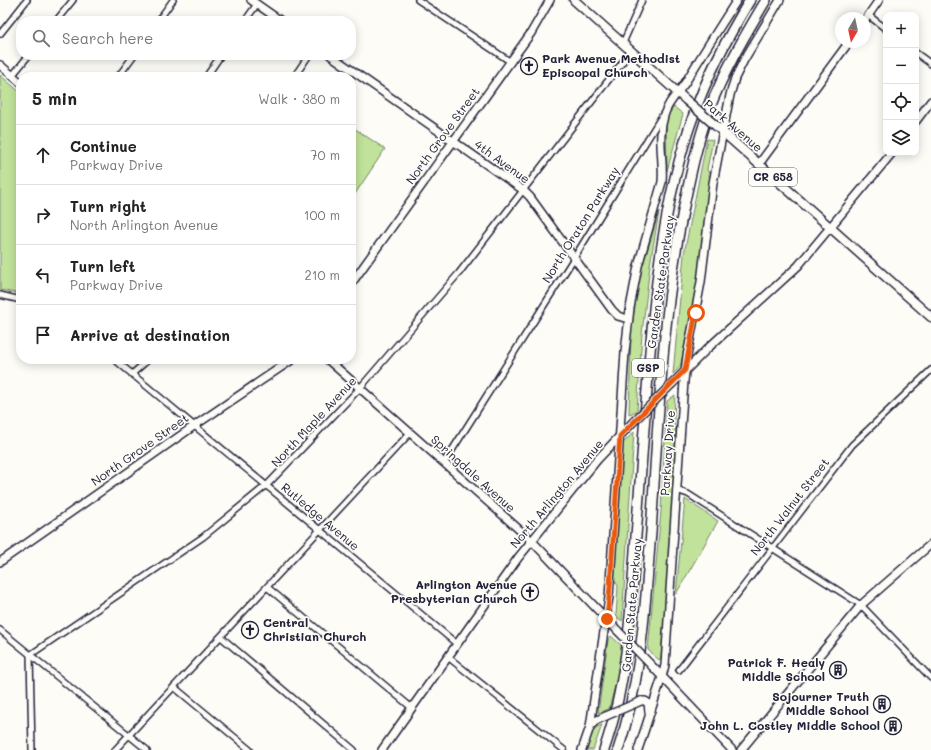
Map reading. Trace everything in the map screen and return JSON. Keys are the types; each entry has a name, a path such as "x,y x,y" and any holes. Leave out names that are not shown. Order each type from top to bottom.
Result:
{"highway":[{"name":"Garden State Parkway","path":"604,750 619,694 628,637 652,328 658,270 669,208 681,157 700,97 722,49 750,0"},
{"name":"Garden State Parkway","path":"618,750 631,707 641,648 666,322 683,213 696,154 709,111 732,60 766,0"}],"main road":[{"name":"North Grove Street","path":"356,277 511,62 531,33 550,0"},
{"name":"Park Avenue","path":"574,0 931,317"},
{"name":"North Oraton Parkway","path":"668,106 737,0"},
{"path":"719,129 735,78 754,41 780,0"},
{"path":"871,12 879,0"},
{"path":"254,2 274,16"},
{"path":"759,164 845,48"},
{"name":"4th Avenue","path":"337,60 354,72"},
{"path":"0,65 16,79"},
{"name":"4th Avenue","path":"356,73 530,197 612,310 618,316 628,320"},
{"path":"917,120 931,101"},
{"path":"582,750 590,727 607,619 628,320 634,282 662,182 661,131 664,115 668,106"},
{"name":"Parkway Drive","path":"638,750 662,677 666,652 685,370 702,282 719,129"},
{"name":"North Arlington Avenue","path":"382,750 512,566 594,464 685,370 798,266 890,156"},
{"name":"North Grove Street","path":"0,562 194,426 287,364"},
{"name":"Springdale Avenue","path":"333,364 532,541 732,750"},
{"path":"741,750 861,605 931,544"},
{"path":"590,727 595,721 641,701 647,702 649,705 648,718"}],"street":[{"path":"0,34 27,0"},
{"path":"60,16 73,0"},
{"path":"162,16 173,0"},
{"path":"418,0 511,62"},
{"path":"623,43 642,0"},
{"path":"247,16 254,2"},
{"path":"871,20 883,27"},
{"name":"North Maple Avenue","path":"30,655 202,537 267,486 360,388 459,274 522,190 631,51"},
{"path":"919,55 931,64"},
{"path":"12,76 25,60"},
{"path":"122,72 130,60"},
{"path":"209,72 218,60"},
{"path":"298,72 306,60"},
{"name":"North Oraton Parkway","path":"444,463 668,106"},
{"path":"0,295 16,299"},
{"name":"Rutledge Avenue","path":"120,364 457,644"},
{"path":"132,374 143,364"},
{"name":"North Walnut Street","path":"679,670 852,445 931,370"},
{"path":"115,750 410,433"},
{"path":"676,490 685,492 861,605 931,678"},
{"path":"267,587 412,708"},
{"path":"0,630 147,750"},
{"path":"221,637 354,750"},
{"path":"30,655 32,750"},
{"path":"448,657 564,750"},
{"path":"174,687 250,750"}],"green space":[{"path":"0,75 16,89 16,293 0,290"},
{"path":"674,107 683,114 667,171 666,116"},
{"path":"356,129 385,149 356,192"},
{"path":"707,139 713,140 707,169 710,178 695,297 680,367 673,374 684,254"},
{"path":"659,212 650,265 642,334 637,411 629,414 631,332 639,278"},
{"path":"675,395 674,421 676,432 670,540 661,657 659,660 648,650 661,511 667,401"},
{"path":"634,432 622,621 616,616 618,586 614,579 622,444"},
{"path":"685,499 718,521 676,594"},
{"path":"611,636 622,646 616,682 609,709 598,713 608,640"},
{"path":"602,725 593,750 586,750 594,728"}],"place":[{"name":"Park Avenue Methodist Episcopal Church","path":"529,66"},
{"name":"Arlington Avenue Presbyterian Church","path":"530,592"},
{"name":"Central Christian Church","path":"250,630"},
{"name":"Patrick F. Healy Middle School","path":"838,670"},
{"name":"Sojourner Truth Middle School","path":"882,704"},
{"name":"John L. Costley Middle School","path":"893,726"}],"route":[{"path":"607,619 620,436 685,370 696,313"}]}
